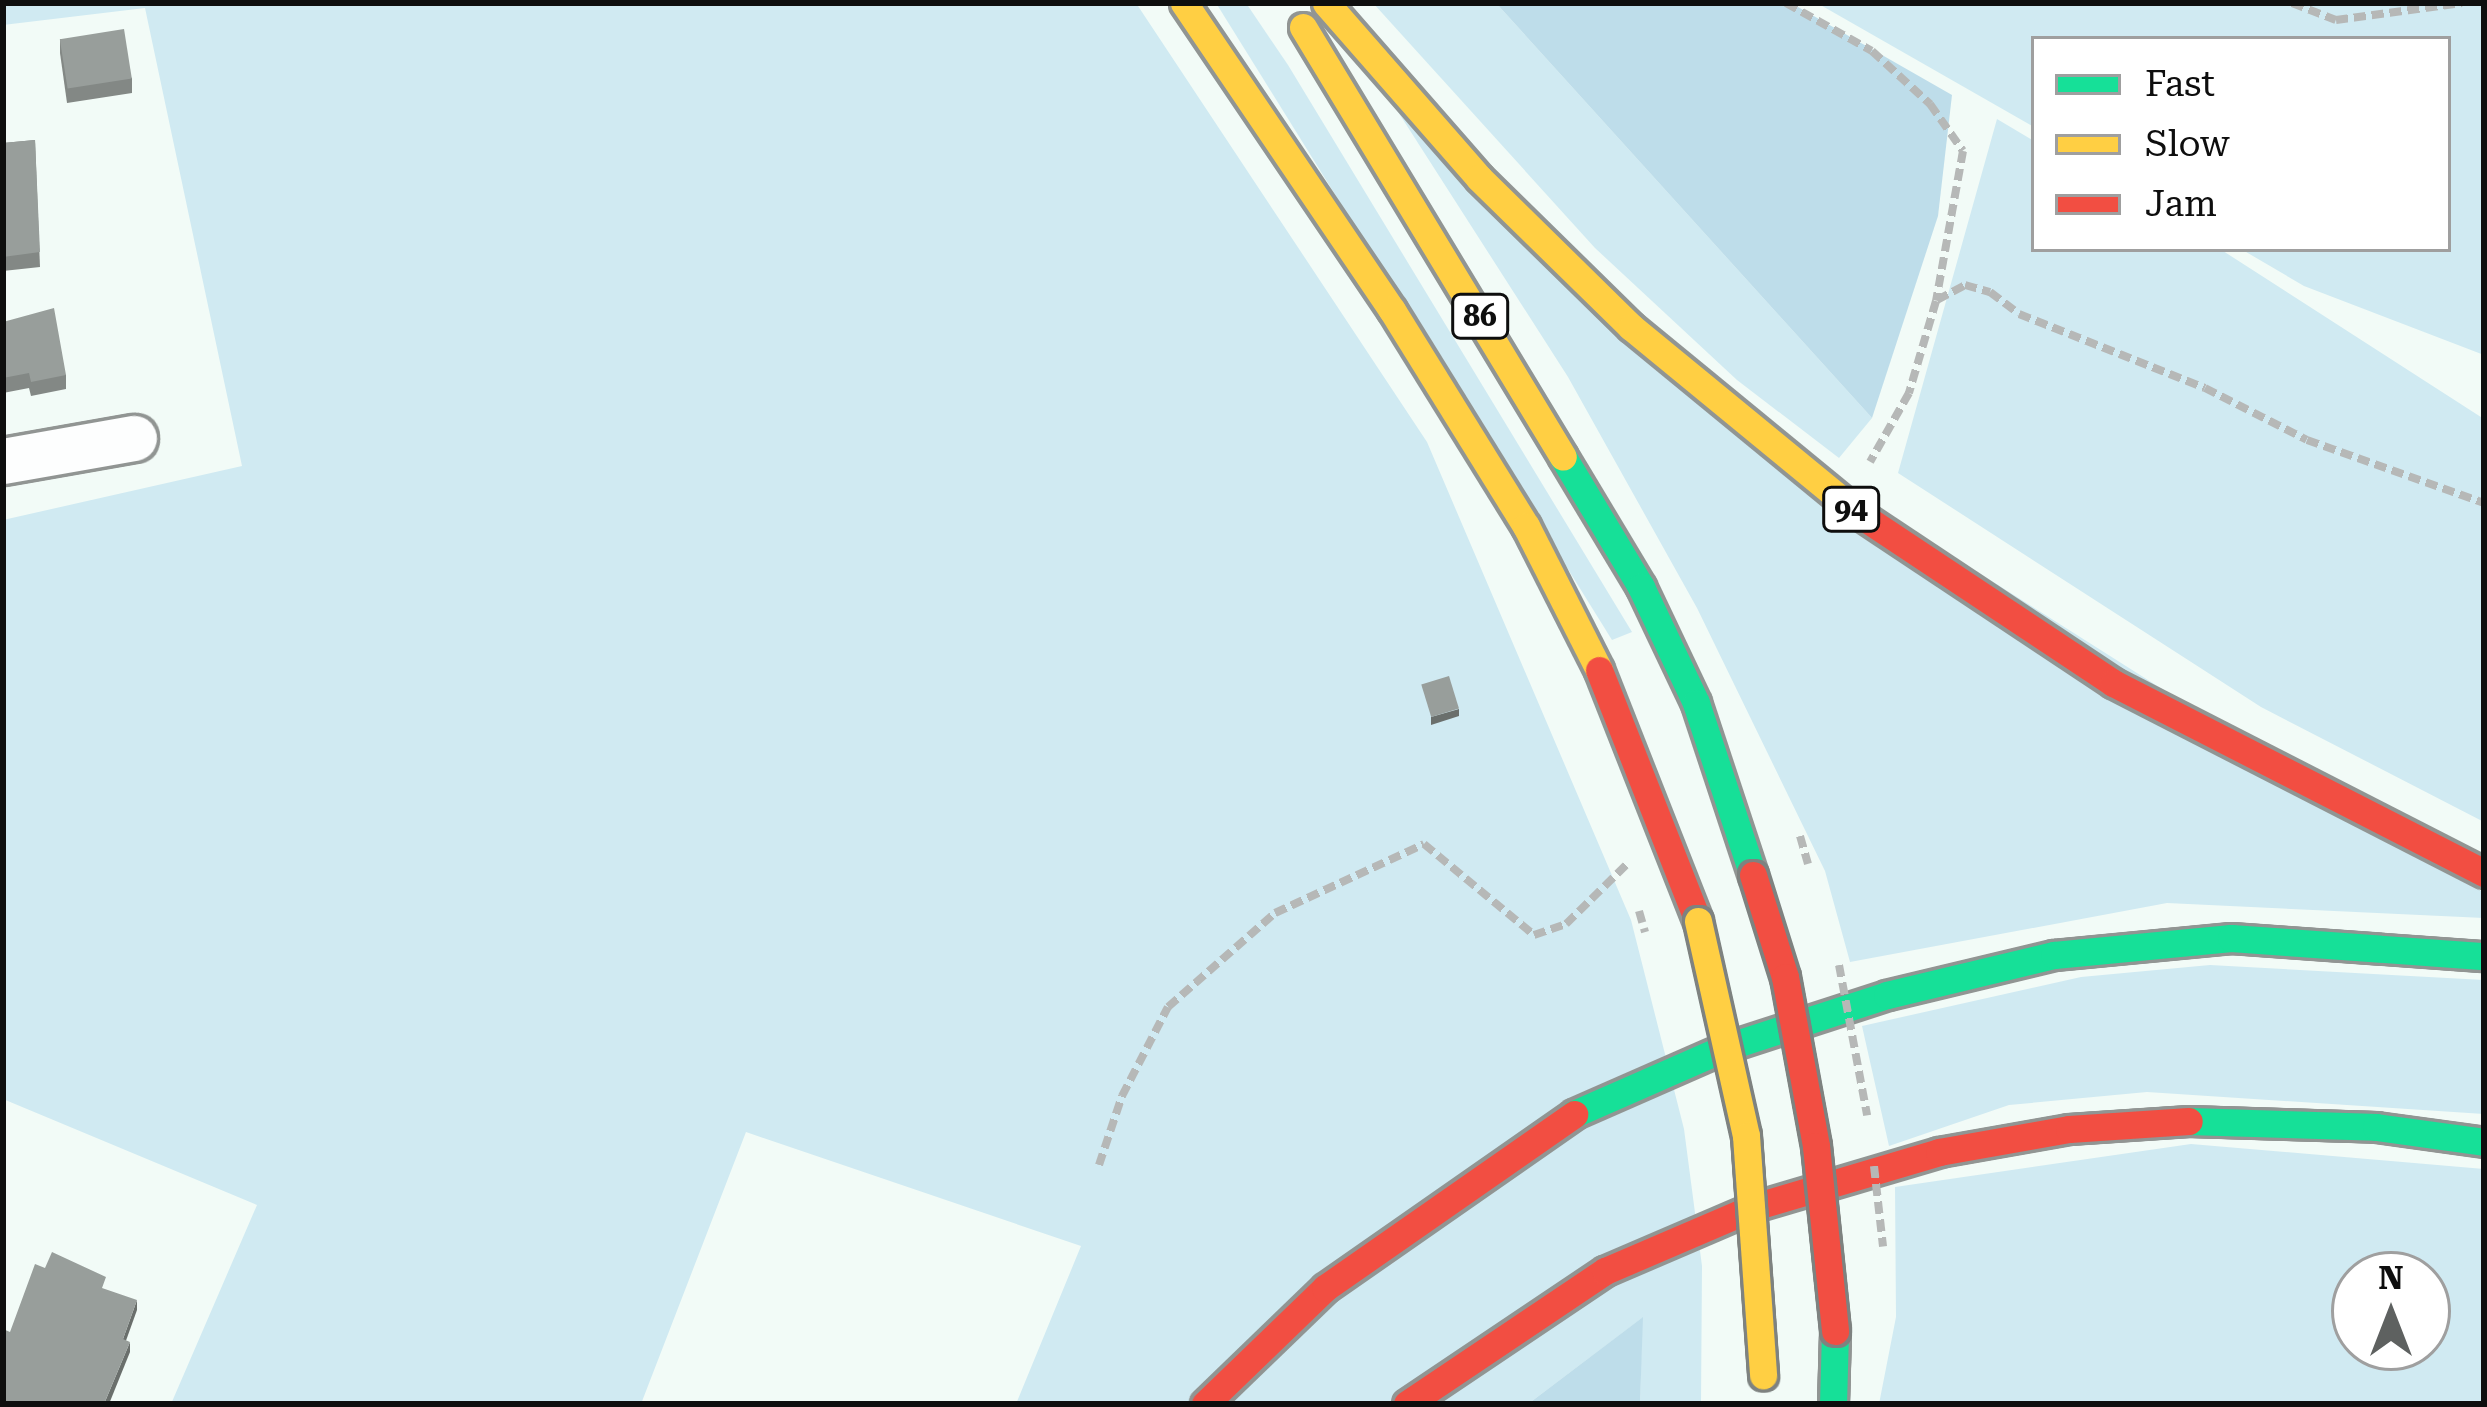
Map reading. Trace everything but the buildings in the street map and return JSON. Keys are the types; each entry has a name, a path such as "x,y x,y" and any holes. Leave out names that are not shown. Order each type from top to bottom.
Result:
{"main road":[{"name":"86","path":"1184,3 1392,310 1526,526 1595,658 1665,826 1698,921 1746,1136 1762,1404"},
{"name":"86","path":"1288,3 1641,587 1696,703 1785,977 1816,1146 1835,1331 1833,1404"},
{"name":"94","path":"1326,3 1479,178 1631,327 1850,508 2114,682 2484,872"},
{"path":"1205,1404 1325,1288 1472,1178 1573,1114 1724,1048 1887,995 2054,955 2231,938 2484,956"},
{"path":"1407,1404 1604,1271 1757,1206 1940,1151 2176,1121 2376,1127 2484,1142"}],"street":[{"path":"3,461 134,438"}],"path":[{"path":"1786,3 1873,51 1930,104 1963,151 1936,301 1909,393 1850,508"},
{"path":"2292,3 2336,20 2462,3"},
{"path":"1936,301 1965,285 1990,292 2019,314 2205,388 2307,440 2484,503"},
{"path":"1100,1165 1122,1096 1168,1007 1275,913 1424,844 1534,934 1566,923 1665,826"},
{"path":"1639,910 1651,954"}],"shaded area":[{"path":"3,3 1136,3 1427,442 1631,920 1684,1129 1702,1266 1701,1404 1640,1404 1642,1318 1528,1404 1016,1404 1081,1246 746,1132 641,1404 171,1404 257,1205 3,1099 3,520 242,466 145,8 3,25"},
{"path":"1216,3 1246,3 1288,65 1632,632 1612,640"},
{"path":"1373,3 1496,3 1872,418 1839,458 1737,380 1595,248"},
{"path":"1496,3 1791,3 1952,95 1938,216 1872,418"},
{"path":"1817,3 2484,3 2484,355 2304,286 2246,252 2451,252 2451,36 2031,36 2031,125"},
{"path":"1384,90 1654,367 2484,893 2484,918 2167,903 1850,962 1825,871 1697,608 1568,377"},
{"path":"1997,119 2031,139 2031,252 2225,252 2484,419 2484,822 2261,707 1898,473"},
{"path":"2210,965 2484,980 2484,1114 2147,1092 2009,1105 1889,1146 1862,1026 2081,977"},
{"path":"2191,1144 2484,1169 2484,1404 1879,1404 1896,1317 1895,1187"},
{"path":"1643,1317 1640,1404 1528,1404"}],"traffic: fast":[{"path":"1563,457 1641,587 1696,703 1753,875"},
{"path":"1574,1114 1724,1048 1887,995 2054,955 2231,938 2484,956"},
{"path":"2189,1121 2376,1127 2484,1142"},
{"path":"1833,1404 1835,1331"}],"traffic: slow":[{"path":"1184,3 1392,310 1526,526 1599,670"},
{"path":"1326,3 1479,178 1631,327 1856,512"},
{"path":"1303,27 1563,457"},
{"path":"1698,921 1746,1136 1763,1375"}],"traffic: jam":[{"path":"1856,512 2113,683 2484,873"},
{"path":"1599,670 1698,921"},
{"path":"1753,875 1785,977 1816,1146 1835,1331"},
{"path":"1205,1404 1325,1288 1574,1114"},
{"path":"1407,1404 1605,1271 1757,1206 1939,1152 2069,1129 2189,1121"}]}
